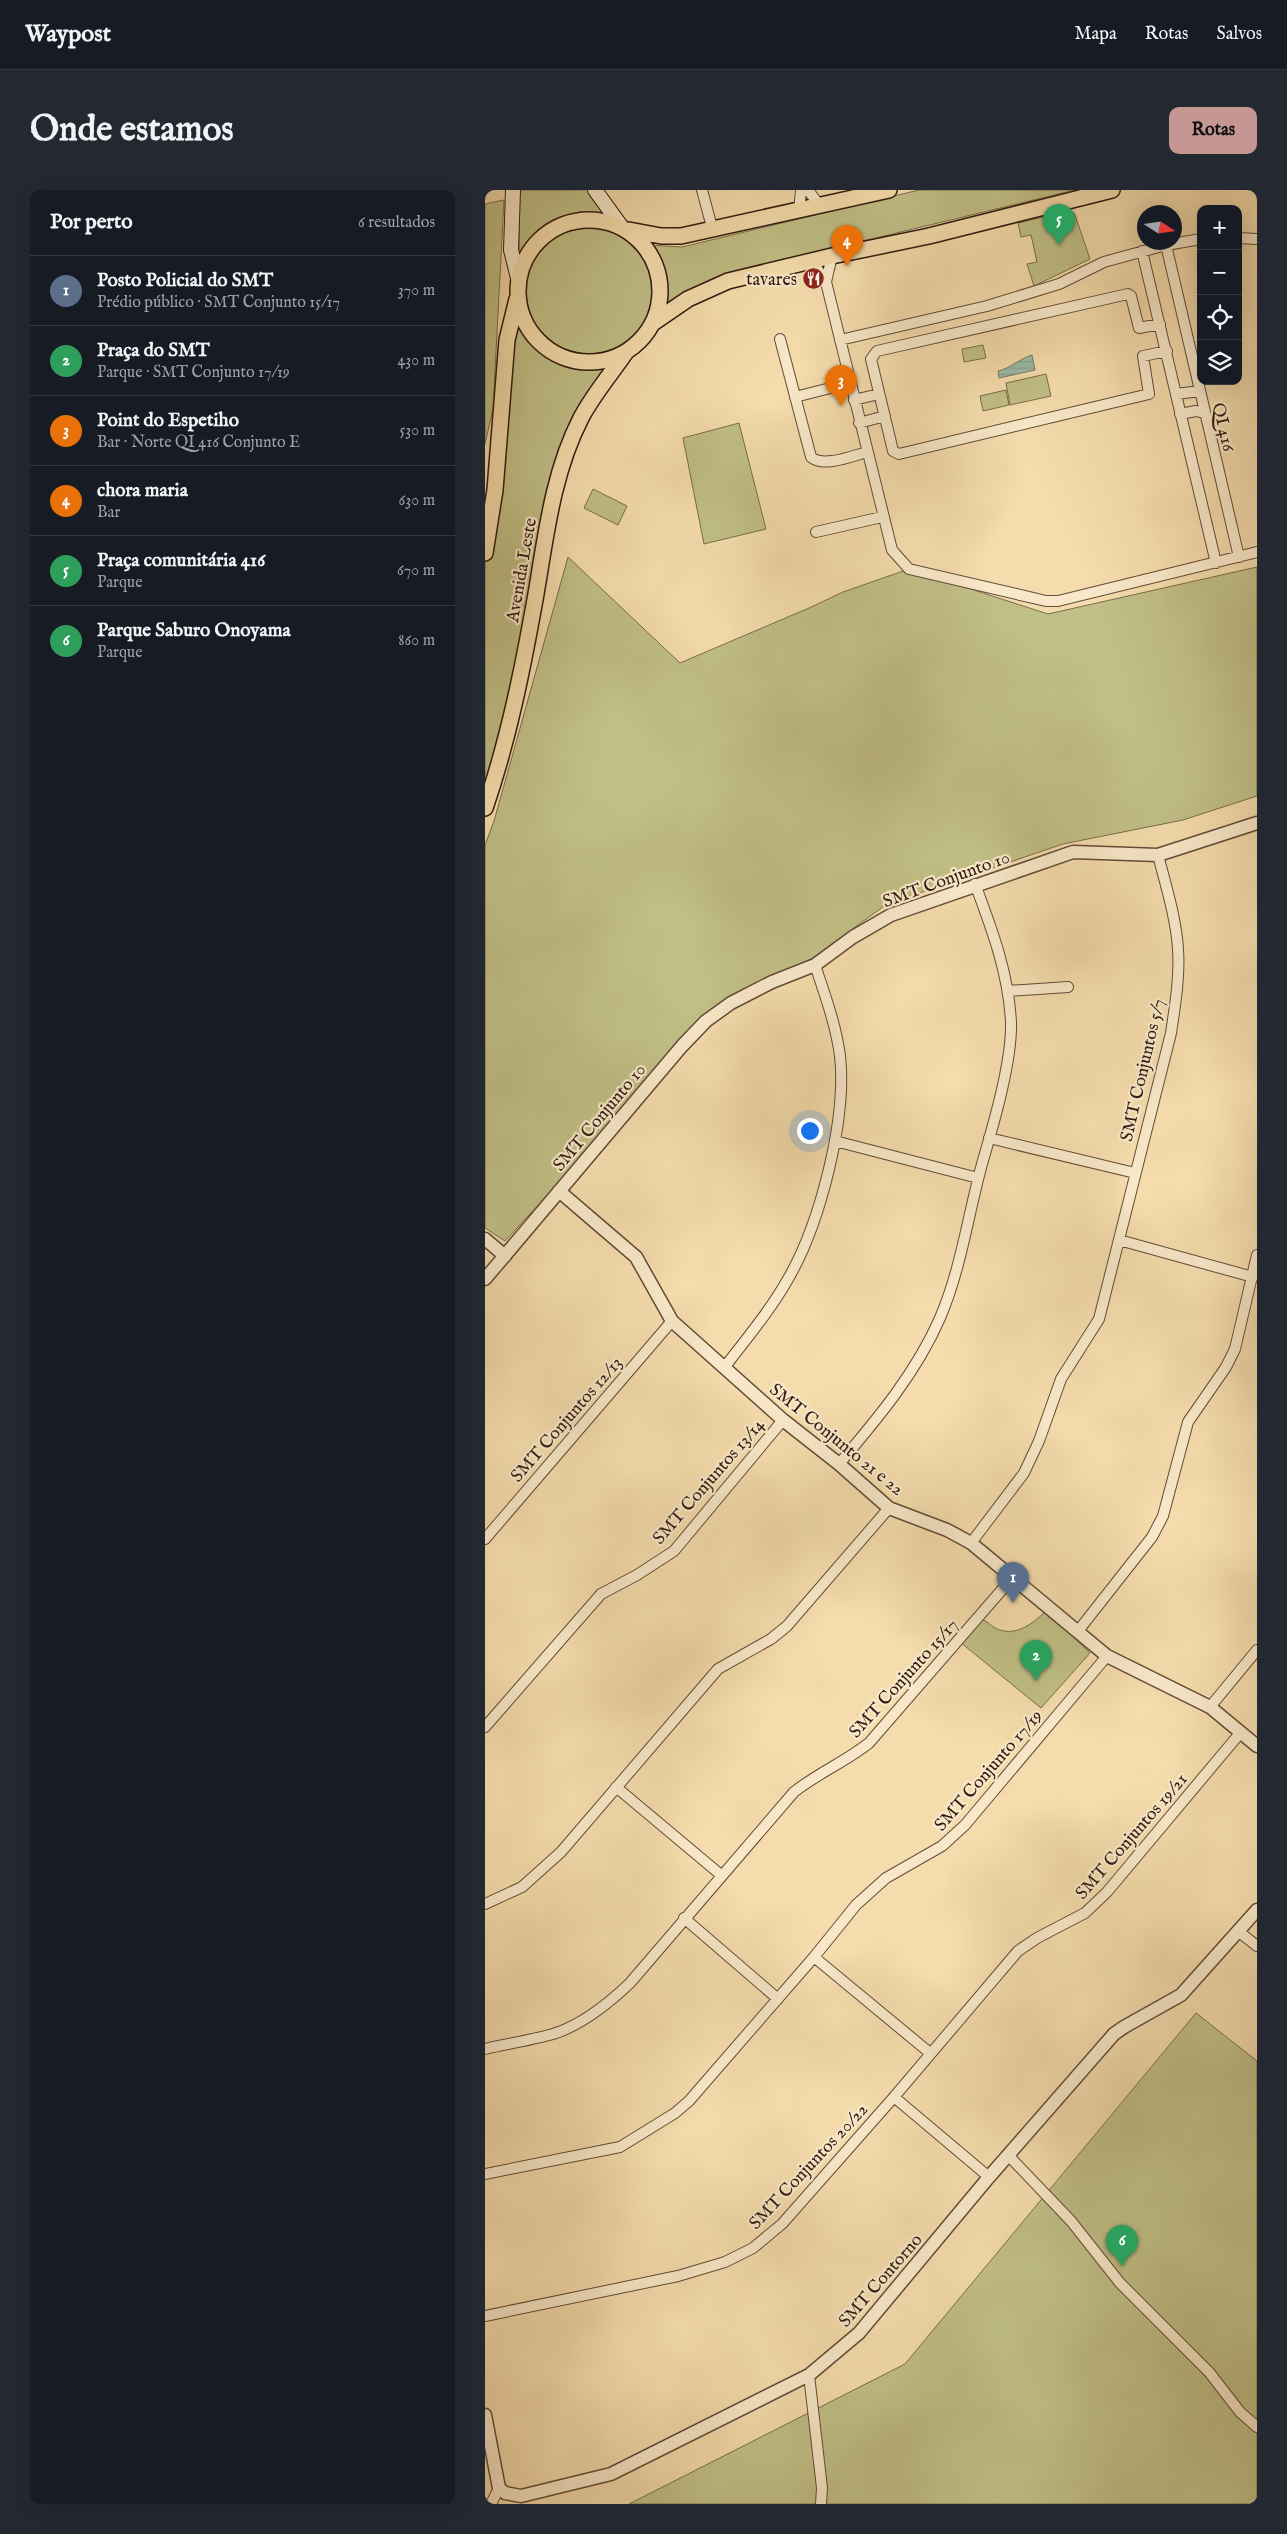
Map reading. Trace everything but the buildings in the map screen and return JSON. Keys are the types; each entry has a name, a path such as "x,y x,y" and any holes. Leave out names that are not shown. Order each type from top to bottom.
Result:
{"main road":[{"path":"485,553 495,490 507,340 517,298 518,278 511,250 513,190"},
{"path":"517,298 523,318 533,336 554,353 566,359 587,363 607,360 626,352 642,339 653,323 660,296 660,282 654,261 643,243 624,228 595,190"},
{"path":"518,278 530,251 539,239 556,226 577,219 592,219 661,236 681,236 713,231 889,190"},
{"path":"653,323 688,299 728,281 831,256 929,236 1112,190"},
{"name":"Avenida Leste","path":"485,808 510,726 520,681 551,507 567,452 581,417 626,352"}],"street":[{"path":"702,190 713,231"},
{"path":"799,211 801,190"},
{"path":"808,190 821,206"},
{"path":"1242,238 1257,239"},
{"path":"1182,242 1197,240"},
{"path":"839,340 987,306 1059,284 1104,262 1145,250"},
{"name":"QI 416","path":"1167,250 1203,413 1239,557"},
{"path":"1141,251 1167,351 1216,563"},
{"path":"826,282 831,256"},
{"path":"812,261 826,282 859,423 892,550 909,569 1046,601 1058,601 1257,552"},
{"path":"1160,324 1139,328 1131,296 1128,294 877,351 871,359 893,451 899,454 1149,394 1143,356 1167,351"},
{"path":"781,339 811,457 815,460 826,462 867,452"},
{"path":"795,397 850,383"},
{"path":"1176,394 1199,391"},
{"path":"854,400 879,394"},
{"path":"1181,414 1203,413"},
{"path":"859,423 885,416"},
{"path":"817,532 882,516"},
{"name":"SMT Conjunto 10","path":"485,1280 706,1020 739,999 815,965 853,937 891,915 975,884 1073,852 1158,856 1257,822"},
{"name":"SMT Conjuntos 5/7","path":"971,1543 1024,1473 1033,1457 1061,1379 1099,1319 1171,1033 1177,987 1179,949 1158,856"},
{"path":"839,1464 893,1399 923,1352 940,1318 954,1280 989,1138 1007,1060 1011,1025 1008,991 995,940 975,884"},
{"path":"724,1368 765,1315 789,1278 818,1205 835,1141 842,1087 840,1055 829,1006 815,965"},
{"path":"1008,991 1068,987"},
{"path":"989,1138 1135,1173"},
{"path":"835,1141 978,1178"},
{"name":"SMT Conjunto 21 e 22","path":"559,1192 636,1257 672,1321 783,1420 839,1464 889,1508 947,1530 971,1543 1107,1656 1209,1707 1257,1746"},
{"path":"485,1239 505,1256"},
{"path":"1119,1240 1253,1277"},
{"path":"1078,1631 1152,1537 1163,1516 1188,1422 1226,1367 1235,1349 1257,1255"},
{"name":"SMT Conjuntos 12/13","path":"485,1539 672,1321"},
{"name":"SMT Conjuntos 13/14","path":"485,1727 601,1594 637,1575 674,1551 783,1420"},
{"path":"485,1904 522,1887 561,1852 717,1668 771,1639 787,1626 889,1508"},
{"name":"SMT Conjunto 15/17","path":"485,2049 554,2033 582,2020 609,2002 630,1983 794,1792 809,1780 852,1756 882,1730 1013,1577"},
{"path":"1209,1707 1257,1650"},
{"name":"SMT Conjunto 17/19","path":"485,2174 620,2147 689,2102 814,1957 856,1905 886,1878 942,1846 965,1824 1107,1656"},
{"name":"SMT Conjuntos 19/21","path":"930,2053 1018,1951 1037,1938 1085,1913 1096,1904 1241,1732"},
{"path":"616,1787 721,1875"},
{"name":"SMT Contorno","path":"499,2488 505,2493 521,2496 611,2474 809,2375 859,2333 989,2177 1115,2034 1181,1995 1257,1910"},
{"path":"684,1918 778,1999"},
{"path":"1238,1931 1257,1946"},
{"path":"814,1957 930,2053"},
{"name":"SMT Conjuntos 20/22","path":"485,2316 678,2276 725,2262 753,2248 782,2224 895,2096 930,2053"},
{"path":"895,2096 989,2177"},
{"path":"1008,2155 1071,2221 1140,2304 1209,2372 1240,2412 1257,2427"},
{"path":"809,2375 822,2488 821,2504"},
{"path":"485,2415 499,2488 491,2504"}],"shaded area":[{"path":"519,190 598,190 617,223 588,216 560,223 532,240 519,270"},
{"path":"919,190 1075,190 743,270 661,311 662,276 657,260 649,245 682,247"},
{"path":"504,200 493,409 485,444 485,204"},
{"path":"1068,211 1074,213 1090,259 1034,286 1027,264 1037,262 1031,235 1021,237 1018,223"},
{"path":"589,228 613,233 633,247 647,267 652,291 647,315 633,335 613,349 589,354 565,349 545,335 531,315 526,291 531,267 545,247 565,233"},
{"path":"517,306 525,323 535,337 558,356 571,361 587,362 603,360 622,354 572,451 485,789 485,557"},
{"path":"983,345 986,358 964,362 962,349"},
{"path":"1032,355 1035,370 999,378 998,371"},
{"path":"1046,374 1051,396 1010,405 1006,383"},
{"path":"1006,390 1009,405 983,411 980,396"},
{"path":"739,423 766,529 704,544 683,438"},
{"path":"593,489 627,506 618,525 584,508"},
{"path":"568,557 680,663 843,592 909,569 1048,614 1257,567 1257,796 1183,820 1063,844 887,904 811,959 730,997 505,1241 485,1228 485,845 494,821"},
{"path":"1046,1611 1090,1653 1041,1708 960,1642 981,1619 1002,1631 1009,1631 1029,1625"},
{"path":"1196,2013 1257,2061 1257,2504 629,2504 905,2364"}],"place":[{"name":"Praça comunitária 416","path":"1059,245"},
{"name":"chora maria","path":"847,266"},
{"name":"tavares","path":"813,279"},
{"name":"Point do Espetiho","path":"841,406"},
{"name":"Posto Policial do SMT","path":"1013,1603"},
{"name":"Praça do SMT","path":"1036,1681"},
{"name":"Parque Saburo Onoyama","path":"1122,2266"}]}
